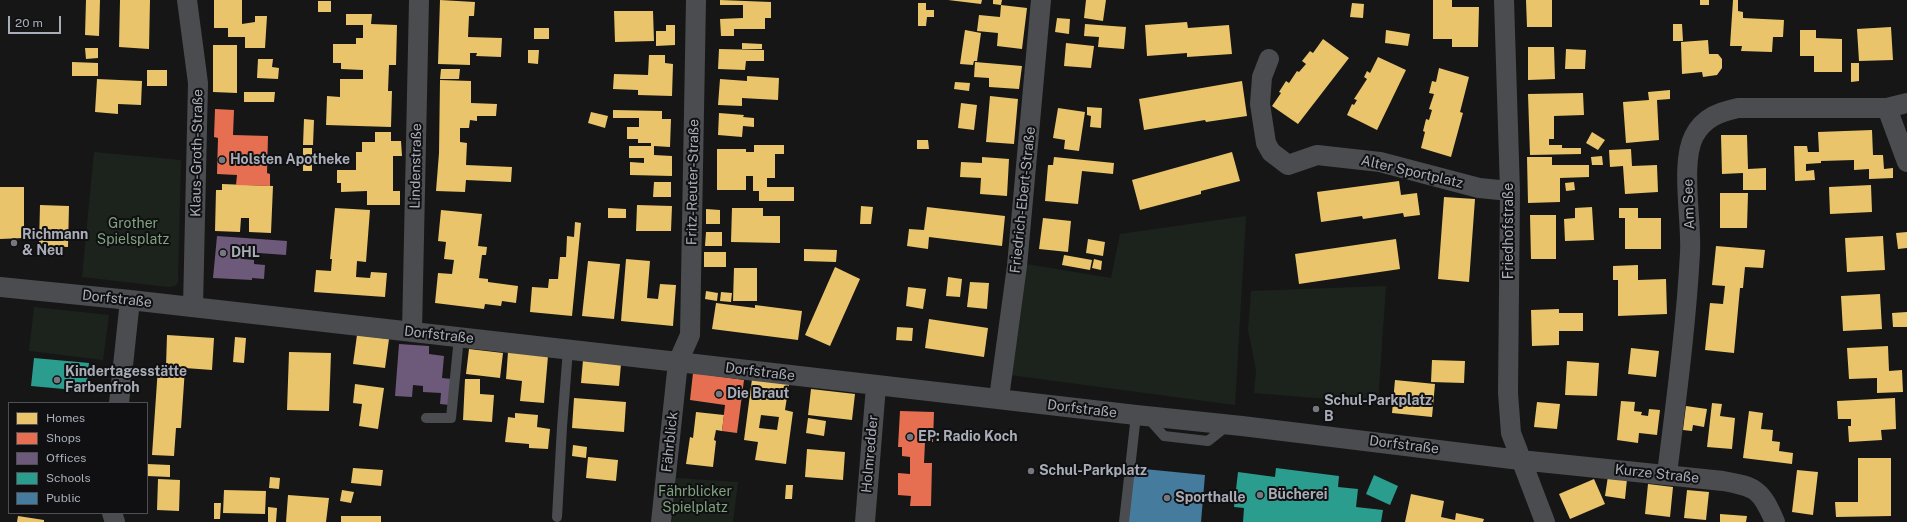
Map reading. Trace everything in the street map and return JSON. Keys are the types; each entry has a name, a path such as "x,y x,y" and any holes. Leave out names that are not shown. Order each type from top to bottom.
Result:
{"street":[{"name":"Klaus-Groth-Straße","path":"187,0 198,83 193,307"},
{"name":"Lindenstraße","path":"412,332 419,0"},
{"name":"Fritz-Reuter-Straße","path":"678,362 690,335 696,0"},
{"name":"Friedrich-Ebert-Straße","path":"999,398 1017,266 1041,0"},
{"name":"Friedhofstraße","path":"1504,0 1510,190 1508,393 1511,433 1520,460 1546,522"},
{"name":"Alter Sportplatz","path":"1269,59 1262,77 1260,104 1266,143 1271,152 1288,165 1317,155 1380,162 1480,188 1510,190"},
{"name":"Am See","path":"1667,474 1686,309 1690,251 1688,167 1689,153 1694,136 1704,122 1716,113 1738,108 1887,108 1907,103"},
{"path":"1887,108 1907,162"},
{"name":"Dorfstraße","path":"0,287 568,349 876,386 999,398 1141,416 1229,424 1520,460"},
{"path":"119,402 130,300"},
{"name":"Fährblick","path":"661,522 678,362"},
{"name":"Holmredder","path":"865,522 876,386"},
{"name":"Kurze Straße","path":"1520,460 1667,474 1746,485 1760,494 1769,506 1775,522"}],"lane":[{"path":"426,418 451,418 459,337"},
{"path":"557,517 568,349"},
{"path":"1124,522 1141,416"}],"green space":[{"name":"Grother Spielsplatz","path":"94,152 181,160 178,282 175,286 168,287 82,277"},
{"path":"1246,216 1235,405 1010,375 1026,264 1111,278 1120,234"},
{"path":"1386,286 1378,403 1254,393 1256,370 1248,330 1251,291"},
{"path":"34,307 109,315 103,360 29,351"},
{"name":"Fährblicker Spielplatz","path":"676,478 738,482 733,522 672,522"}],"building: Homes":[{"path":"86,0 100,0 99,36 85,35"},
{"path":"120,0 150,0 149,49 119,47"},
{"path":"214,0 242,0 242,24 255,22 255,16 267,16 265,48 245,48 245,37 228,37 228,28 214,28"},
{"path":"440,0 475,2 474,16 469,16 468,37 502,38 501,57 476,56 477,53 470,53 470,65 438,64"},
{"path":"720,0 771,2 771,18 765,18 765,29 734,29 734,36 721,36 720,19 743,18 743,5 720,5"},
{"path":"948,0 982,0 981,4"},
{"path":"993,0 1002,0 1001,5 993,4"},
{"path":"1086,0 1106,0 1103,21 1084,18"},
{"path":"1433,0 1452,0 1452,7 1479,7 1478,47 1452,47 1452,39 1433,39"},
{"path":"1526,0 1552,0 1552,27 1527,27"},
{"path":"1700,0 1709,0 1709,5 1700,5"},
{"path":"1733,0 1738,0 1738,11 1743,12 1743,18 1784,20 1783,37 1773,37 1772,52 1741,51 1742,46 1730,46"},
{"path":"318,1 331,1 331,12 318,12"},
{"path":"918,3 926,3 926,10 934,10 934,17 927,17 926,26 918,26"},
{"path":"1352,3 1364,4 1363,18 1350,17"},
{"path":"1001,5 1027,8 1022,49 997,46 998,33 977,31 979,15 1000,17"},
{"path":"614,11 653,11 654,41 615,42"},
{"path":"346,14 372,14 371,24 397,25 396,65 389,65 388,91 392,91 391,127 326,125 327,96 340,97 340,79 363,79 363,70 341,69 341,63 333,63 333,44 356,44 356,38 363,38 363,25 346,25"},
{"path":"1057,18 1070,19 1069,34 1055,32"},
{"path":"1187,22 1188,28 1229,25 1232,54 1187,57 1187,53 1147,56 1145,25"},
{"path":"1085,24 1126,27 1124,49 1098,47 1099,37 1084,36"},
{"path":"1673,24 1682,24 1683,41 1673,41"},
{"path":"666,25 675,25 675,45 656,46 656,31 666,31"},
{"path":"1891,27 1893,60 1859,61 1857,29"},
{"path":"534,28 549,28 549,39 534,39"},
{"path":"965,30 981,33 977,61 974,61 973,65 960,64"},
{"path":"1386,30 1410,34 1408,46 1385,43"},
{"path":"1800,30 1816,30 1816,38 1842,39 1842,72 1814,72 1814,56 1800,56"},
{"path":"1323,39 1349,58 1298,124 1272,106 1281,93 1279,92 1286,81 1289,83 1297,71 1299,72 1306,64 1302,61 1310,51 1313,53"},
{"path":"1708,40 1709,54 1718,54 1722,59 1722,68 1717,75 1703,77 1702,72 1682,74 1681,42"},
{"path":"742,43 762,44 762,49 742,49"},
{"path":"1066,43 1094,46 1091,68 1064,66"},
{"path":"213,45 237,45 237,93 213,92"},
{"path":"1528,47 1554,47 1555,79 1528,80"},
{"path":"85,48 98,48 98,58 86,59"},
{"path":"719,49 764,50 764,61 746,61 745,70 718,69"},
{"path":"1566,49 1586,50 1585,69 1565,69"},
{"path":"528,50 539,50 538,64 528,63"},
{"path":"649,55 665,55 665,63 673,64 672,96 638,95 638,90 613,89 614,74 648,75"},
{"path":"1378,57 1406,70 1377,130 1347,115 1352,104 1354,105 1357,100 1354,99 1367,79 1364,77 1367,71 1370,73"},
{"path":"258,59 273,59 272,67 279,68 278,79 257,78"},
{"path":"72,62 98,63 98,76 72,76"},
{"path":"975,62 1022,66 1019,89 989,87 989,78 974,77"},
{"path":"1851,63 1859,63 1859,81 1851,82"},
{"path":"1439,68 1469,77 1460,112 1463,113 1451,157 1421,148 1425,132 1423,131 1426,119 1429,120 1432,110 1429,109 1434,94 1429,93 1432,81 1436,82"},
{"path":"441,69 460,69 459,79 440,79"},
{"path":"147,70 167,70 167,86 147,86"},
{"path":"747,76 779,78 778,100 742,98 742,106 718,105 720,79 747,81"},
{"path":"97,79 142,81 141,105 118,104 118,114 95,112"},
{"path":"440,80 471,81 471,103 497,104 496,116 477,116 477,121 470,120 469,128 460,128 460,142 467,143 466,165 512,167 511,182 466,180 465,192 436,191 439,153"},
{"path":"1242,81 1247,116 1206,122 1205,120 1144,130 1139,99"},
{"path":"955,82 970,83 969,91 954,89"},
{"path":"1670,90 1670,99 1657,100 1659,140 1626,143 1623,102 1649,100 1648,92"},
{"path":"244,92 275,92 274,102 244,102"},
{"path":"1583,93 1584,115 1554,116 1554,139 1549,139 1549,145 1562,145 1562,148 1581,148 1581,154 1530,155 1528,94"},
{"path":"990,96 1018,99 1014,144 986,142"},
{"path":"961,103 977,105 974,130 958,128"},
{"path":"1087,107 1102,108 1101,128 1090,127 1091,116 1087,115"},
{"path":"1058,108 1085,112 1079,151 1064,149 1065,140 1053,138"},
{"path":"613,110 662,111 662,119 671,119 670,147 654,146 654,155 672,156 672,176 630,175 630,162 644,163 644,158 629,158 629,146 651,146 651,143 638,143 638,139 627,139 627,127 639,127 639,118 613,118"},
{"path":"591,112 608,116 605,128 588,123"},
{"path":"719,113 744,115 743,117 754,118 754,127 743,126 742,137 718,135"},
{"path":"304,119 314,120 313,145 303,145"},
{"path":"1872,130 1873,155 1883,155 1884,169 1893,168 1893,178 1869,179 1869,169 1854,170 1854,160 1821,161 1821,163 1806,164 1806,171 1814,170 1815,180 1795,181 1794,146 1807,146 1808,152 1819,152 1818,132"},
{"path":"375,132 391,132 391,141 401,141 402,156 393,156 393,191 400,191 400,205 367,205 367,191 341,192 341,183 337,183 337,170 356,170 356,152 362,152 362,142 375,142"},
{"path":"1592,132 1605,140 1598,150 1586,143"},
{"path":"1721,135 1747,135 1748,169 1766,168 1766,190 1743,190 1743,173 1722,174"},
{"path":"917,140 928,140 929,149 917,149"},
{"path":"754,145 784,145 784,154 775,154 775,178 767,178 767,187 794,187 794,201 759,201 759,191 753,191 753,176 746,176 746,190 717,190 717,149 746,149 746,152 754,152"},
{"path":"303,148 312,148 312,171 303,171"},
{"path":"1631,149 1632,166 1657,165 1658,192 1625,194 1623,166 1610,167 1609,150"},
{"path":"1232,152 1240,181 1201,191 1201,194 1140,210 1132,180"},
{"path":"1602,156 1603,165 1592,165 1591,157"},
{"path":"982,157 1009,159 1007,196 980,194 981,178 960,177 961,162 982,163"},
{"path":"1054,157 1114,163 1113,174 1082,171 1078,204 1045,201 1048,165 1053,165"},
{"path":"1527,157 1552,157 1552,165 1589,165 1589,177 1560,178 1560,202 1528,203"},
{"path":"1399,181 1401,195 1417,193 1420,215 1404,217 1403,213 1363,219 1362,216 1321,222 1317,192"},
{"path":"654,182 671,182 671,197 653,197"},
{"path":"1574,182 1575,190 1566,191 1565,183"},
{"path":"222,184 273,186 271,233 249,232 249,218 241,218 240,232 215,231 216,190 222,190"},
{"path":"1871,185 1872,212 1830,214 1829,187"},
{"path":"0,187 24,187 24,238 0,239"},
{"path":"1720,193 1748,193 1747,228 1720,228"},
{"path":"1444,197 1475,199 1469,282 1438,279"},
{"path":"40,205 69,206 68,247 39,246"},
{"path":"637,205 672,206 671,231 636,231"},
{"path":"861,206 873,207 871,224 860,224"},
{"path":"927,207 1005,216 1002,246 929,237 928,249 907,246 909,229 924,230"},
{"path":"1592,207 1594,240 1565,241 1564,219 1575,218 1575,208"},
{"path":"335,208 370,210 366,262 357,261 356,277 370,278 371,272 387,273 385,297 314,292 316,270 331,271 332,259 330,259"},
{"path":"608,208 626,209 626,218 608,218"},
{"path":"732,208 763,208 763,216 780,216 780,243 731,242"},
{"path":"1619,208 1638,208 1638,218 1661,218 1661,249 1625,249 1625,218 1619,218"},
{"path":"706,209 720,210 720,224 706,224"},
{"path":"441,210 482,214 478,246 487,247 486,255 482,255 479,278 488,279 488,282 518,286 516,303 502,301 501,306 485,304 484,309 435,303 438,273 452,274 454,260 444,259 446,242 438,241"},
{"path":"1530,215 1556,215 1556,259 1531,259"},
{"path":"1043,218 1071,221 1068,252 1039,249"},
{"path":"575,222 581,223 572,316 530,312 532,287 548,288 549,279 558,279 560,257 566,257 567,236 574,237"},
{"path":"706,232 722,232 722,246 705,246"},
{"path":"1907,232 1907,248 1898,249 1896,233"},
{"path":"1883,236 1885,270 1847,272 1845,238"},
{"path":"1088,239 1105,242 1103,256 1086,253"},
{"path":"1396,239 1400,269 1299,284 1295,254"},
{"path":"1716,246 1765,250 1763,268 1745,267 1743,288 1740,288 1734,353 1705,350 1710,303 1723,304 1725,286 1712,285"},
{"path":"804,249 837,250 836,262 804,261"},
{"path":"704,252 726,252 726,267 704,267"},
{"path":"1064,255 1092,260 1090,270 1062,265"},
{"path":"626,259 650,261 647,298 658,299 660,284 676,285 673,326 621,321"},
{"path":"1094,259 1102,261 1101,270 1092,268"},
{"path":"588,261 620,264 614,319 582,316"},
{"path":"1638,265 1638,280 1666,279 1667,314 1618,316 1618,280 1613,280 1613,266"},
{"path":"835,267 860,279 830,346 805,335"},
{"path":"734,268 757,268 757,301 733,301"},
{"path":"948,277 962,279 960,297 946,296"},
{"path":"970,282 989,283 987,309 967,307"},
{"path":"908,287 926,289 923,309 906,306"},
{"path":"706,291 718,293 717,301 705,299"},
{"path":"721,292 732,293 731,302 720,301"},
{"path":"1880,294 1882,329 1843,331 1841,296"},
{"path":"716,303 755,308 755,305 802,311 798,340 712,329"},
{"path":"1559,309 1559,313 1583,313 1583,331 1559,331 1559,345 1532,346 1531,310"},
{"path":"1907,312 1907,327 1893,327 1892,313"},
{"path":"929,319 988,328 984,357 925,348"},
{"path":"897,327 913,328 912,341 896,340"},
{"path":"167,335 214,338 212,370 185,368 181,428 176,428 174,456 152,455 158,367 166,367"},
{"path":"357,335 389,339 385,368 353,364"},
{"path":"235,337 246,338 244,363 233,362"},
{"path":"1888,346 1889,371 1902,370 1903,392 1877,393 1877,378 1849,379 1847,348"},
{"path":"1631,348 1659,351 1656,377 1628,374"},
{"path":"469,349 503,353 500,378 466,374"},
{"path":"289,352 331,353 329,411 287,410"},
{"path":"508,352 548,356 544,403 520,401 522,381 506,379"},
{"path":"583,360 621,364 619,386 581,383"},
{"path":"1432,360 1465,361 1464,383 1431,382"},
{"path":"1567,361 1599,363 1597,396 1565,395"},
{"path":"465,379 480,379 480,394 494,395 492,422 463,420"},
{"path":"752,379 789,384 785,410 793,412 786,464 755,460 758,442 744,440","holes":["761,415 779,417 777,430 759,428"]},
{"path":"1395,380 1435,384 1432,417 1392,413"},
{"path":"355,384 384,388 378,429 359,426 362,404 353,403"},
{"path":"811,389 855,394 852,420 808,415"},
{"path":"574,398 626,402 624,432 572,428"},
{"path":"1895,398 1896,429 1881,430 1882,440 1849,442 1848,426 1851,426 1851,419 1838,419 1837,401"},
{"path":"1621,401 1635,402 1634,411 1642,412 1641,415 1648,416 1649,409 1660,410 1657,435 1639,433 1638,443 1617,440"},
{"path":"1537,402 1560,404 1557,429 1534,427"},
{"path":"1712,403 1722,404 1720,416 1735,418 1732,449 1707,447"},
{"path":"1686,406 1707,409 1704,427 1693,425 1692,431 1683,430"},
{"path":"1749,411 1763,413 1761,429 1773,430 1772,441 1780,442 1779,451 1793,453 1792,464 1743,458"},
{"path":"696,412 724,415 722,431 716,430 713,467 686,464 690,437 693,438"},
{"path":"515,413 538,415 537,427 550,429 548,449 529,448 529,444 505,442 508,417 515,418"},
{"path":"808,418 826,421 824,436 806,433"},
{"path":"573,445 587,447 586,458 572,456"},
{"path":"807,449 845,452 843,480 805,477"},
{"path":"588,457 618,460 616,481 586,478"},
{"path":"1858,458 1891,458 1891,516 1836,517 1835,502 1858,502"},
{"path":"148,464 170,465 170,477 148,476"},
{"path":"353,468 383,470 381,486 351,483"},
{"path":"1797,470 1818,472 1813,515 1792,512"},
{"path":"1608,476 1627,479 1625,499 1605,496"},
{"path":"270,477 280,478 279,489 269,488"},
{"path":"158,479 180,480 179,511 157,510"},
{"path":"1594,479 1605,504 1570,519 1559,494"},
{"path":"1648,484 1673,487 1670,517 1645,514"},
{"path":"786,485 793,485 792,499 785,499"},
{"path":"224,490 266,491 265,514 223,513"},
{"path":"342,490 354,492 351,503 340,501"},
{"path":"1687,490 1709,492 1706,520 1684,518"},
{"path":"1411,494 1444,501 1441,517 1455,520 1456,513 1484,519 1483,522 1405,522"},
{"path":"288,495 329,498 326,522 286,522"},
{"path":"214,503 221,503 220,519 214,519"},
{"path":"268,507 277,508 276,522 268,522"},
{"path":"1720,514 1747,516 1746,522 1720,522"},
{"path":"18,516 44,520 44,522 17,522"},
{"path":"341,516 381,516 381,522 341,522"}],"building: Shops":[{"path":"215,109 234,110 233,135 268,136 267,173 270,174 270,186 236,185 237,175 217,174 218,138 214,137"},
{"path":"693,373 744,380 737,433 722,431 725,405 690,400"},
{"path":"900,411 934,412 933,442 925,442 924,463 932,463 931,506 910,506 911,496 898,495 898,473 910,474 910,457 902,456 902,447 898,447"}],"building: Offices":[{"path":"217,236 287,241 286,255 244,252 243,259 254,260 254,264 265,265 264,279 252,278 252,280 213,278"},
{"path":"399,344 429,346 429,354 444,356 442,378 452,379 450,405 440,404 441,393 423,392 423,386 413,385 412,397 395,396"}],"building: Schools":[{"path":"34,358 89,363 86,391 31,386"},
{"path":"1276,468 1339,476 1338,487 1358,489 1356,507 1383,510 1381,522 1243,522 1244,508 1234,507 1238,472 1275,477"},
{"path":"1374,475 1398,486 1390,505 1366,494"}],"building: Public":[{"name":"Sporthalle","path":"1134,468 1205,475 1201,522 1128,522"}],"place":[{"name":"Holsten Apotheke","path":"222,160"},
{"name":"Richmann & Neu","path":"14,243"},
{"name":"DHL","path":"223,253"},
{"name":"Kindertagesstätte Farbenfroh","path":"57,380"},
{"name":"Die Braut","path":"719,394"},
{"name":"Schul-Parkplatz B","path":"1316,409"},
{"name":"EP: Radio Koch","path":"910,437"},
{"name":"Schul-Parkplatz","path":"1031,471"},
{"name":"Bücherei","path":"1260,495"},
{"name":"Sporthalle","path":"1167,498"}]}
